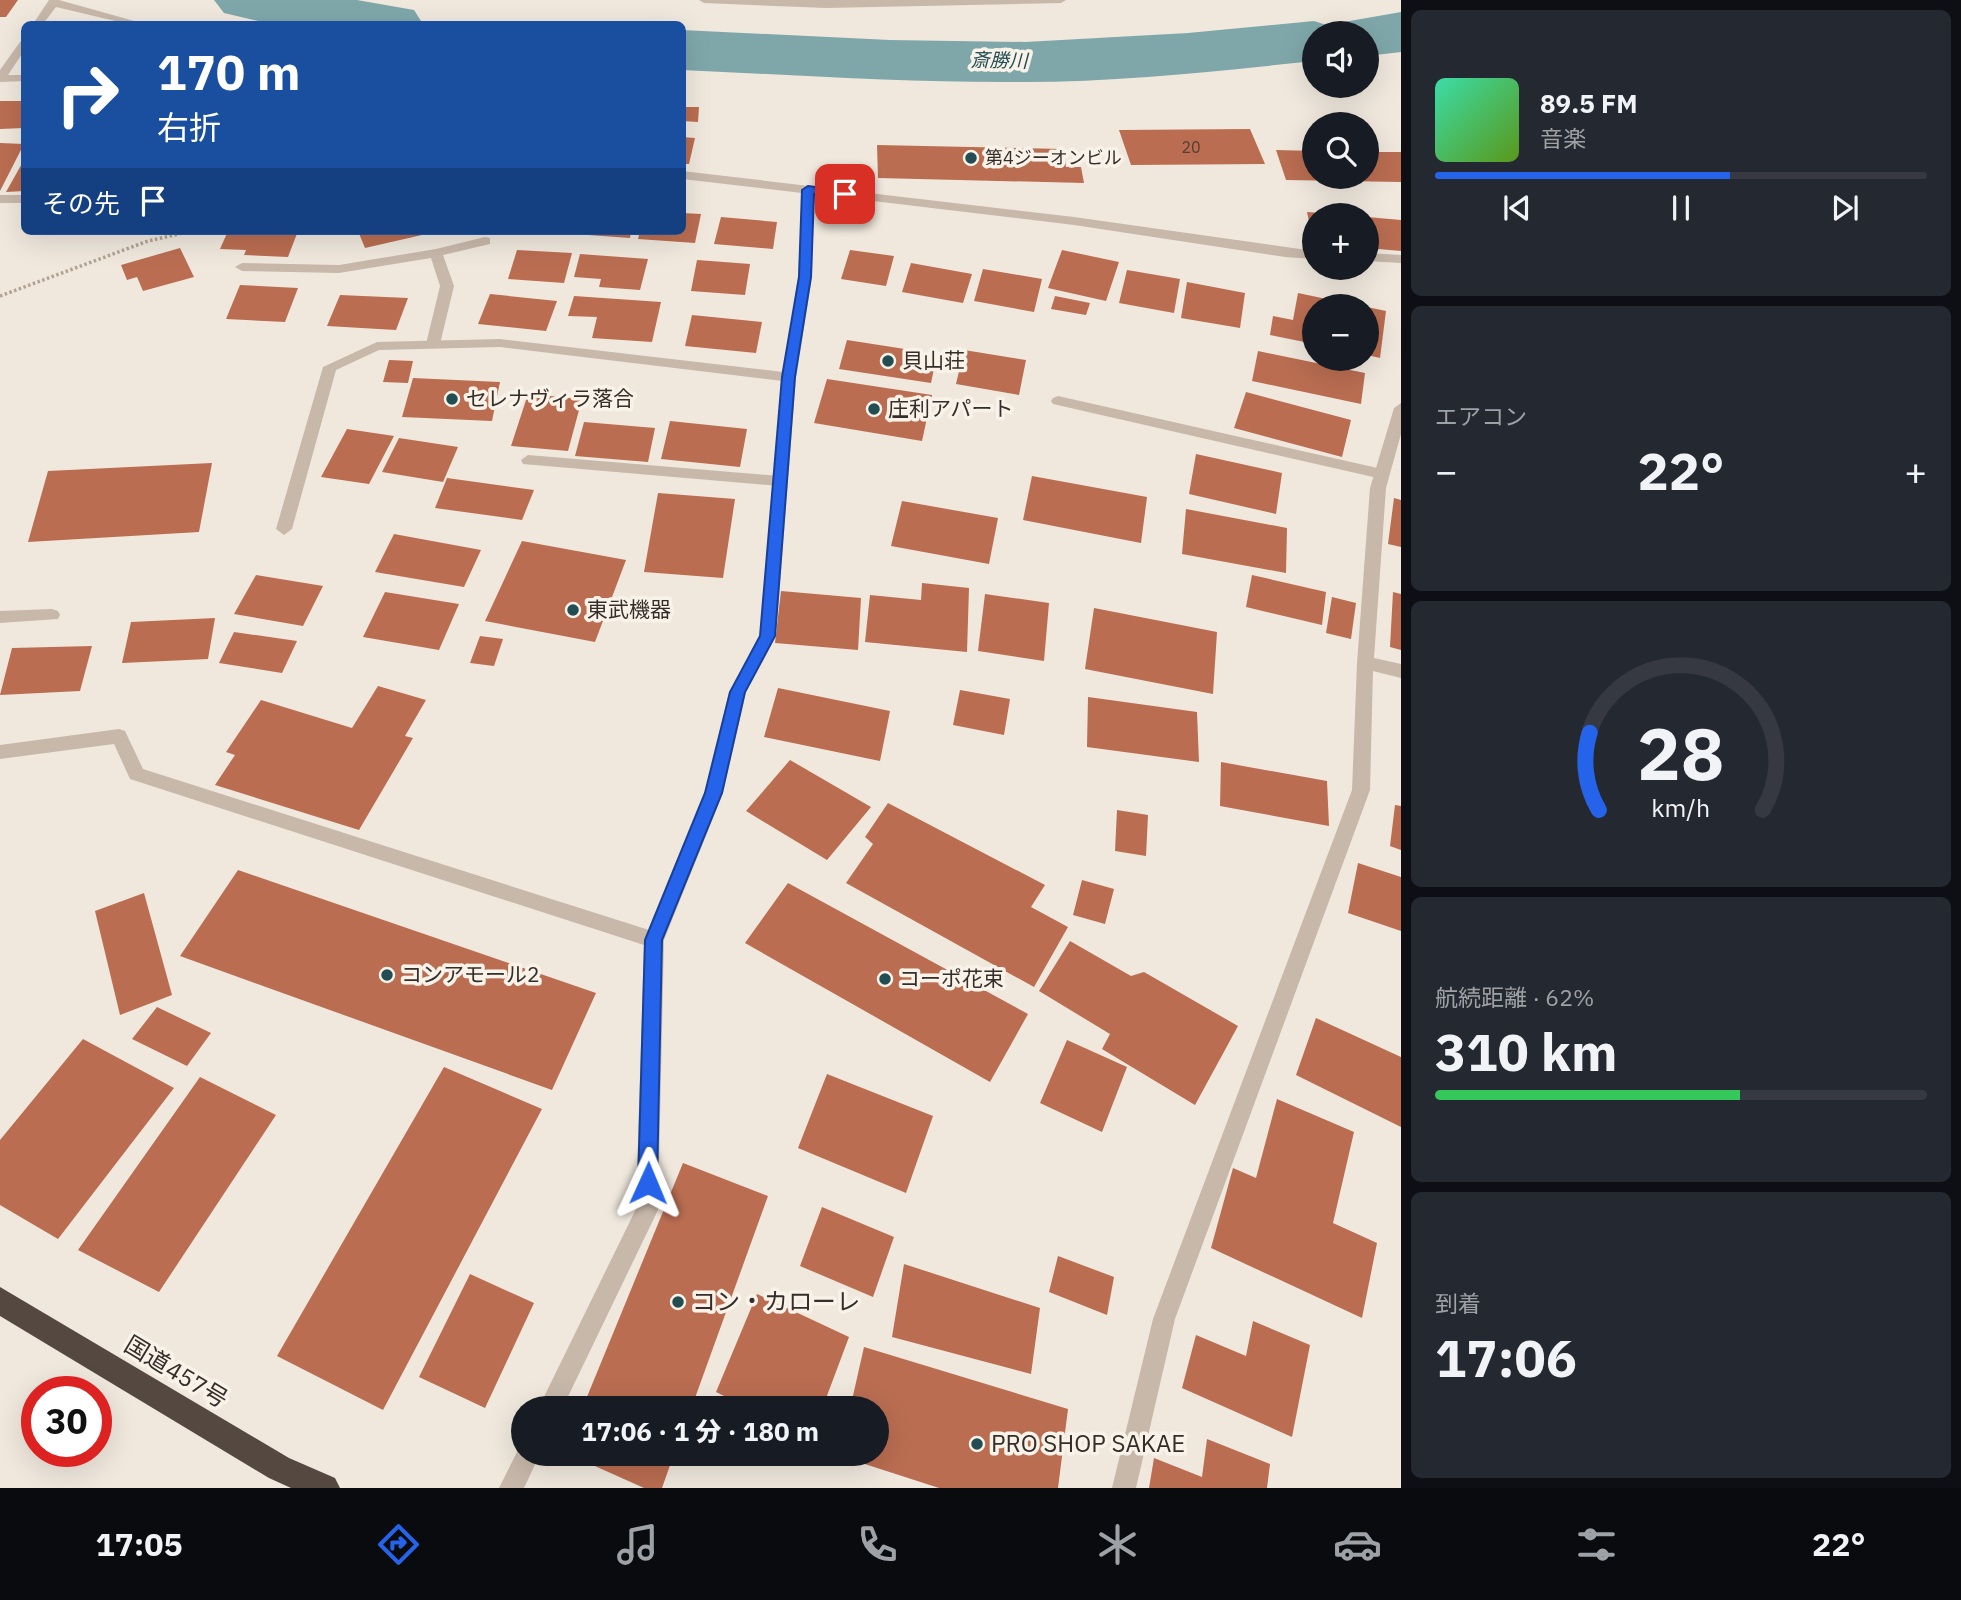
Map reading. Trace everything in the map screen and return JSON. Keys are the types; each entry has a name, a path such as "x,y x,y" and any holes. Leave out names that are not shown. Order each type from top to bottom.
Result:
{"highway":[{"name":"国道457号","path":"0,1301 279,1468 325,1488"}],"street":[{"path":"704,0 826,5 1061,0"},
{"path":"40,21 53,2 128,21"},
{"path":"0,79 21,48"},
{"path":"0,79 21,78"},
{"path":"686,175 1074,221 1302,254"},
{"path":"556,1396 647,1210 653,940 714,793 738,692 768,636 789,377 805,277 808,190"},
{"path":"0,199 21,199"},
{"path":"242,267 339,269 436,253 485,241"},
{"path":"433,344 447,286 436,253"},
{"path":"1379,258 1401,259"},
{"path":"284,528 330,367 377,346 500,343 789,377"},
{"path":"1058,401 1382,474"},
{"path":"1124,1488 1164,1320 1361,790 1365,663 1378,488 1401,408"},
{"path":"528,460 780,481"},
{"path":"0,617 52,615"},
{"path":"1365,663 1401,671"},
{"path":"0,752 118,736 136,775 653,940"},
{"path":"512,1488 522,1466"}],"path":[{"path":"0,296 148,241 174,235"}],"building":[{"path":"0,0 18,0 6,17 0,17"},
{"path":"0,101 21,101 21,128 0,129"},
{"path":"686,107 699,107 698,122 686,121"},
{"path":"1250,129 1265,164 1131,165 1119,130"},
{"path":"686,137 695,138 689,164 686,164"},
{"path":"0,143 21,144 21,150 0,191"},
{"name":"第4ジーオンビル","path":"877,145 1063,149 1066,167 1081,167 1084,183 878,178"},
{"path":"1276,150 1302,151 1302,180 1286,180"},
{"path":"1379,152 1401,152 1401,182 1379,182"},
{"path":"21,165 21,191 6,192"},
{"path":"686,213 701,214 695,243 638,239 639,235 686,235"},
{"path":"721,217 777,222 773,249 714,244"},
{"path":"1379,218 1401,220 1401,251 1379,249"},
{"path":"226,235 296,235 288,257 244,255 246,250 220,249"},
{"path":"360,235 422,235 365,248"},
{"path":"588,235 630,235 630,238"},
{"path":"180,248 194,277 143,291 137,277 127,280 121,265"},
{"path":"517,250 572,253 564,283 508,279"},
{"path":"850,250 894,256 886,286 841,279"},
{"path":"1062,250 1119,262 1106,301 1048,288"},
{"path":"580,254 648,259 640,290 599,287 601,279 574,277"},
{"path":"697,260 750,264 745,295 691,291"},
{"path":"911,263 972,274 963,303 902,292"},
{"path":"983,269 1042,279 1034,312 974,301"},
{"path":"1127,270 1180,279 1174,313 1119,303"},
{"path":"1187,282 1245,293 1240,328 1181,318"},
{"path":"240,285 298,288 285,322 226,319"},
{"path":"1298,293 1303,294 1302,342 1270,335 1273,316 1293,320"},
{"path":"490,294 557,301 546,331 478,324"},
{"path":"340,295 408,298 396,330 327,326"},
{"path":"574,296 661,302 652,342 592,338 597,317 568,316"},
{"path":"1055,296 1090,303 1086,315 1051,309"},
{"path":"1379,310 1386,311 1379,358"},
{"path":"692,315 762,322 756,353 685,346"},
{"name":"貝山荘","path":"847,340 937,354 931,383 839,369"},
{"path":"964,350 1026,360 1019,395 956,384"},
{"path":"1258,351 1302,360 1302,371 1365,373 1361,404 1252,381"},
{"path":"389,360 413,361 408,383 383,382"},
{"name":"セレナヴィラ落合","path":"413,378 500,382 492,421 402,417"},
{"name":"庄利アパート","path":"827,379 932,395 922,441 814,423"},
{"path":"1246,392 1351,420 1342,457 1234,428"},
{"path":"528,394 582,399 568,451 511,446"},
{"path":"670,421 747,429 740,467 661,459"},
{"path":"584,422 655,428 648,462 575,456"},
{"path":"347,429 394,436 369,484 321,477"},
{"path":"399,438 458,447 443,482 382,472"},
{"path":"1196,454 1282,473 1276,514 1189,494"},
{"path":"212,463 199,532 28,542 48,471"},
{"path":"1032,476 1147,497 1141,543 1023,520"},
{"path":"447,478 534,490 522,520 435,508"},
{"path":"658,493 735,499 723,578 644,572"},
{"path":"1394,498 1401,500 1401,547 1388,544"},
{"path":"902,501 998,518 989,564 891,546"},
{"path":"1186,509 1287,528 1286,573 1182,554"},
{"path":"394,534 481,550 464,587 375,572"},
{"path":"522,541 626,560 595,642 485,621"},
{"path":"256,575 323,586 303,626 234,614"},
{"path":"1252,575 1326,592 1322,625 1246,607"},
{"path":"922,583 969,588 967,652 865,642 870,595 921,600"},
{"path":"781,591 861,598 858,650 775,643"},
{"path":"385,592 459,604 439,650 363,637"},
{"path":"1393,592 1401,594 1401,650 1390,647"},
{"path":"985,594 1049,603 1044,661 978,651"},
{"path":"1332,597 1356,603 1351,639 1326,633"},
{"path":"1094,608 1217,632 1213,694 1085,669"},
{"path":"215,618 208,659 122,663 131,622"},
{"path":"234,632 297,641 282,673 219,663"},
{"path":"480,636 503,639 494,666 470,663"},
{"path":"92,646 80,691 0,695 12,648"},
{"path":"378,686 426,700 405,736 413,738 359,830 215,785 235,755 226,752 261,700 352,728"},
{"path":"778,688 890,711 880,761 764,737"},
{"path":"960,690 1010,699 1004,735 953,725"},
{"path":"1088,697 1197,712 1199,762 1087,747"},
{"path":"790,760 871,807 827,860 746,811"},
{"path":"1221,762 1327,781 1329,826 1220,806"},
{"path":"888,803 1045,885 1031,907 1068,927 1034,987 846,883 873,844 865,837"},
{"path":"1395,805 1401,806 1401,850 1390,846"},
{"path":"1117,810 1148,815 1146,856 1115,851"},
{"path":"1358,863 1401,877 1401,931 1348,913"},
{"name":"コンアモール2","path":"238,870 596,993 552,1090 180,956"},
{"path":"1082,880 1114,889 1105,924 1073,915"},
{"name":"コーポ花束","path":"788,883 1028,1014 990,1082 745,943"},
{"path":"144,893 172,995 120,1015 95,911"},
{"path":"1070,941 1131,976 1144,972 1238,1026 1195,1105 1102,1049 1110,1034 1039,991"},
{"path":"157,1007 211,1033 187,1066 132,1039"},
{"path":"1316,1018 1401,1057 1401,1127 1296,1075"},
{"path":"83,1039 174,1088 58,1239 0,1205 0,1140"},
{"path":"1067,1040 1127,1067 1102,1132 1040,1103"},
{"path":"444,1067 542,1109 383,1410 277,1356"},
{"path":"827,1074 933,1116 906,1193 798,1148"},
{"path":"200,1077 276,1115 159,1292 78,1250"},
{"path":"1277,1099 1354,1132 1333,1223 1377,1243 1362,1318 1211,1248 1233,1168 1256,1178"},
{"name":"コン・カローレ","path":"683,1163 768,1196 696,1396 587,1396"},
{"path":"822,1207 894,1237 873,1297 800,1266"},
{"path":"1058,1256 1114,1277 1107,1315 1049,1292"},
{"path":"904,1264 1040,1308 1031,1374 892,1337"},
{"path":"470,1274 534,1303 485,1408 419,1377"},
{"path":"757,1294 849,1337 827,1396 724,1396 716,1392"},
{"path":"1253,1321 1310,1345 1292,1437 1182,1388 1196,1335 1246,1356"},
{"path":"864,1347 1068,1409 1058,1488 939,1488 871,1466 889,1466 889,1396 853,1396"},
{"path":"1207,1439 1270,1464 1267,1488 1149,1488 1154,1458 1202,1477"},
{"path":"595,1466 670,1466 662,1488 644,1488"}],"waterway":[{"name":"斎勝川","path":"246,0 303,12 369,21"},
{"name":"斎勝川","path":"1379,35 1401,32"},
{"name":"斎勝川","path":"686,50 890,60 1025,62 1188,53 1302,42"}],"place":[{"name":"第4ジーオンビル","path":"971,158"},
{"name":"貝山荘","path":"888,361"},
{"name":"セレナヴィラ落合","path":"452,399"},
{"name":"庄利アパート","path":"874,409"},
{"name":"東武機器","path":"573,610"},
{"name":"コンアモール2","path":"387,975"},
{"name":"コーポ花束","path":"885,979"},
{"name":"コン・カローレ","path":"678,1302"},
{"name":"PRO SHOP SAKAE","path":"977,1444"}],"route":[{"path":"648,1183 653,940 714,793 738,692 768,636 789,377 805,277 808,190 845,194"}]}
